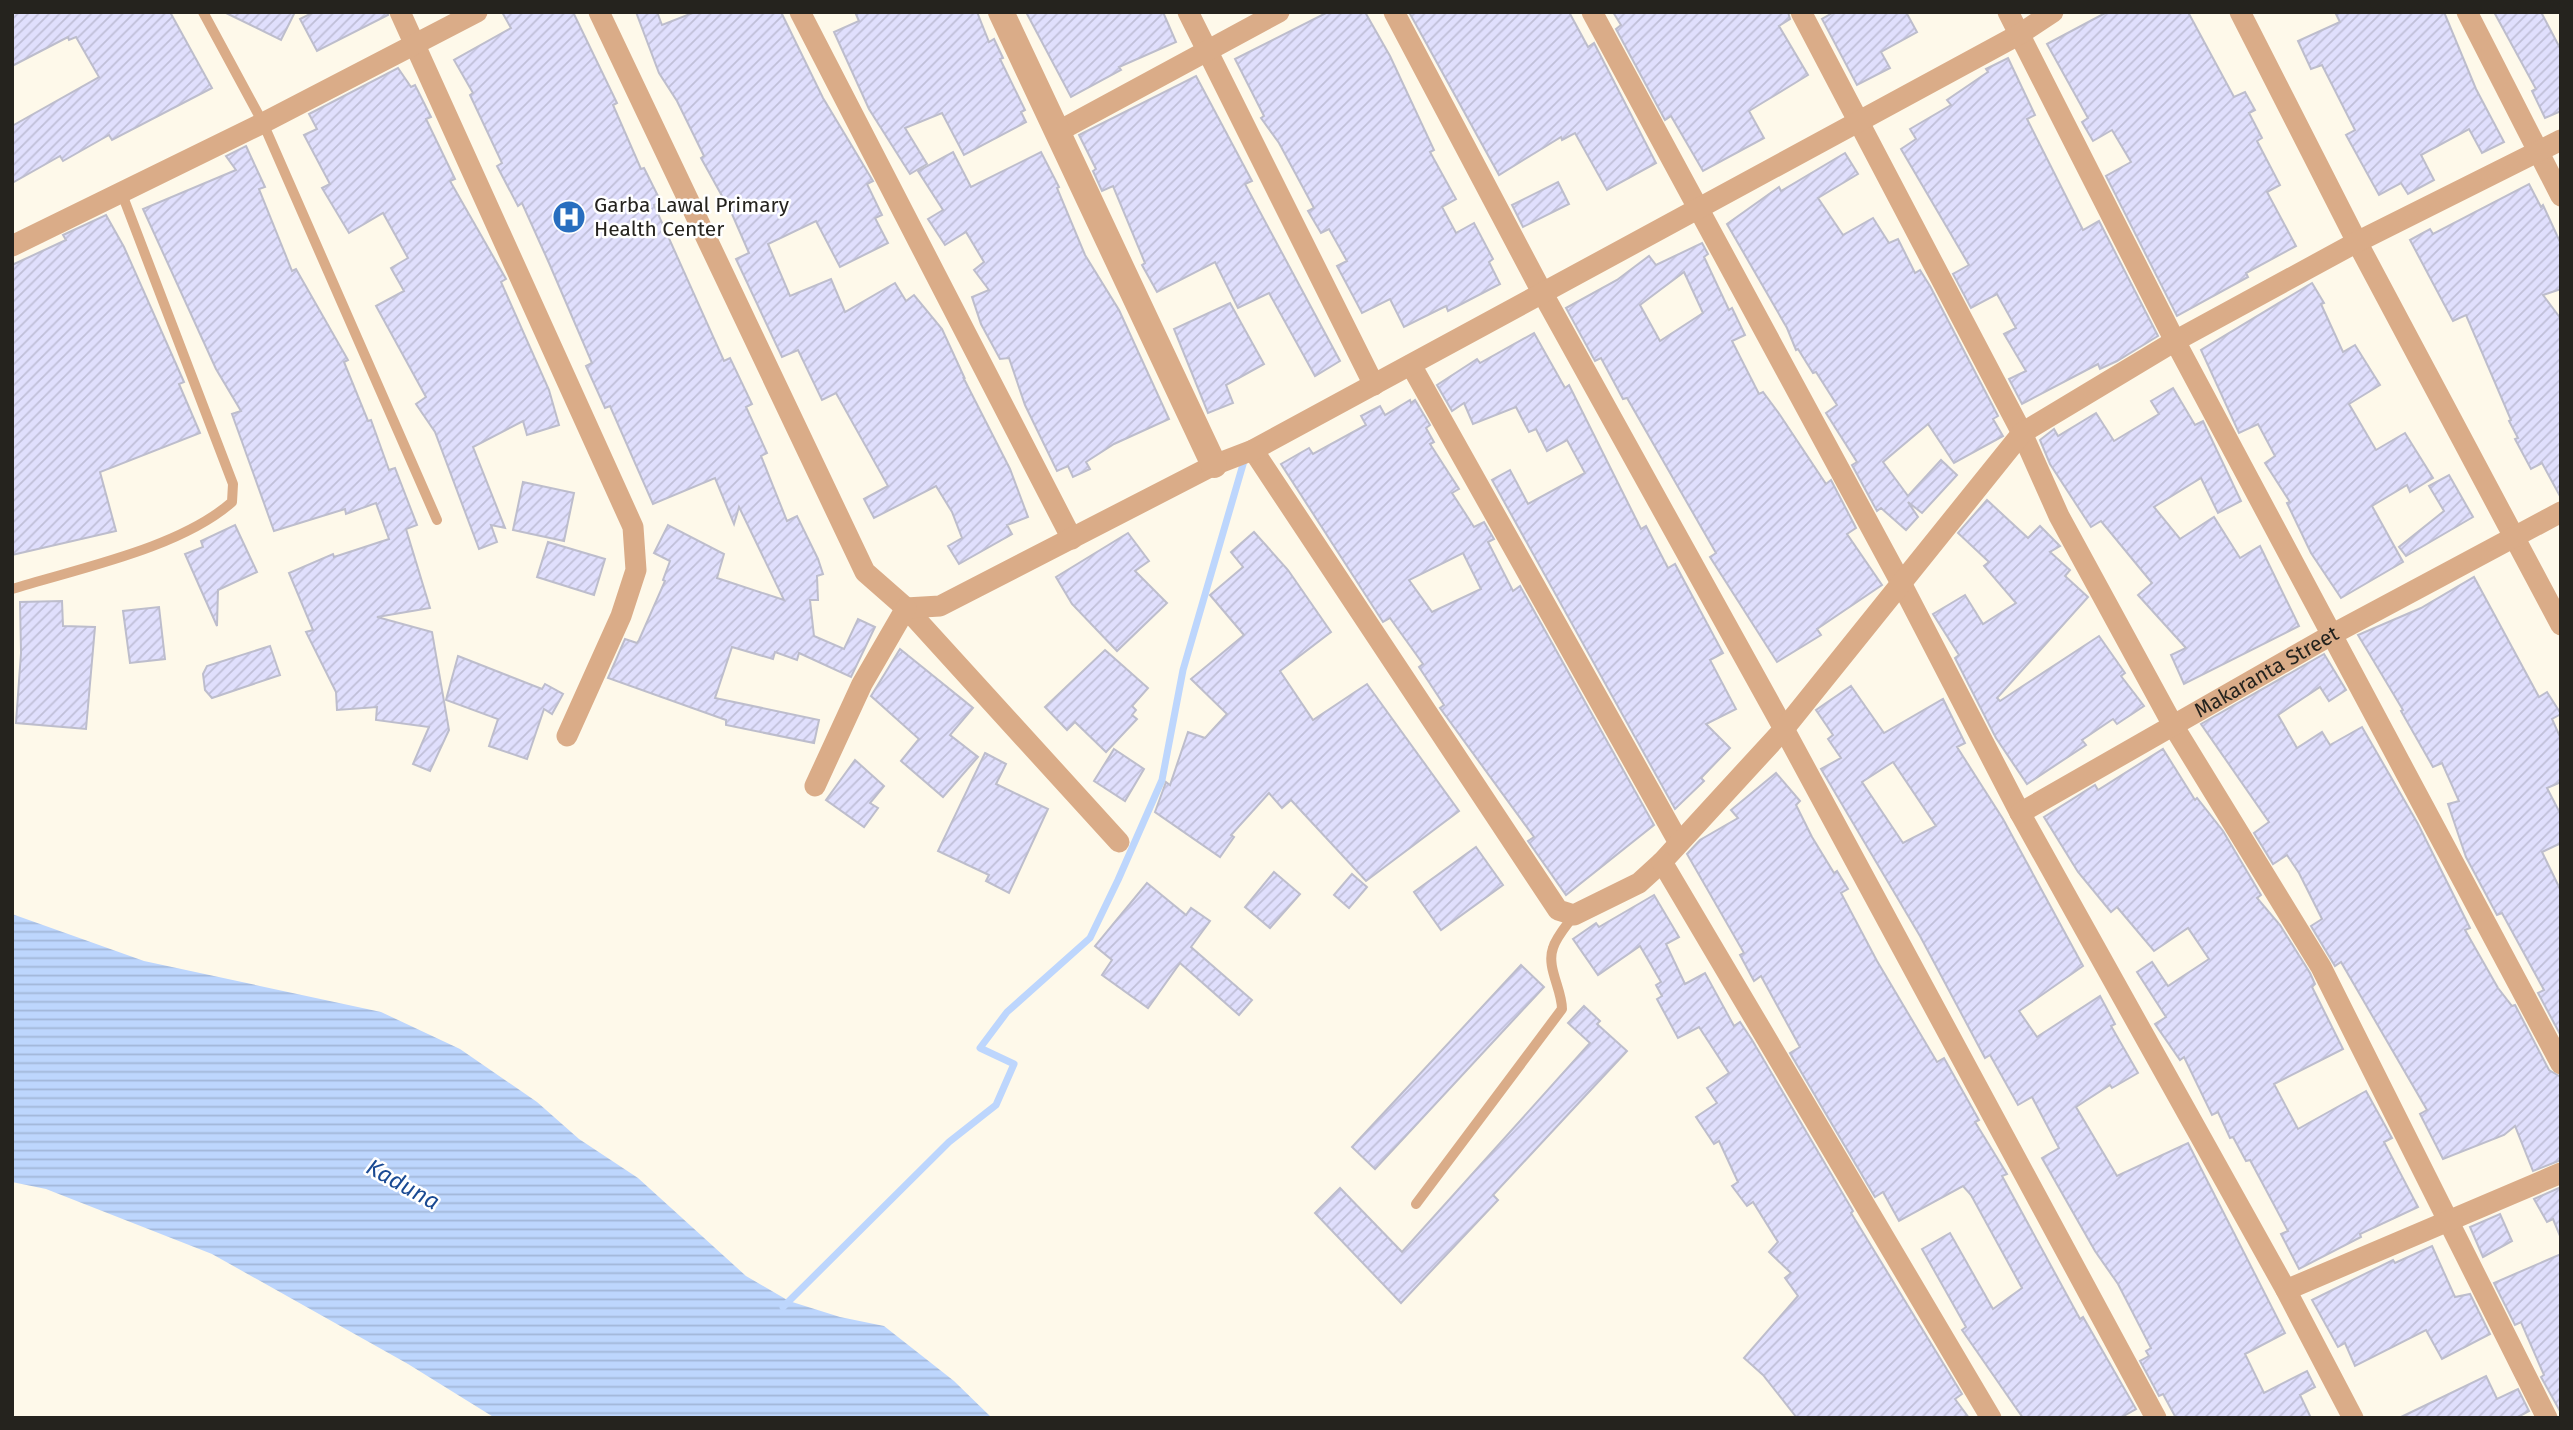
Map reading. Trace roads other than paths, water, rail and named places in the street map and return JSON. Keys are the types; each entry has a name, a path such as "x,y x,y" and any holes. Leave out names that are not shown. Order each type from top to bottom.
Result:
{"street":[{"path":"400,12 633,527 636,570 629,593 567,736"},
{"path":"12,246 122,194 477,12"},
{"path":"599,12 865,572 906,608 1119,842"},
{"path":"800,12 1072,539"},
{"path":"1001,12 1214,465"},
{"path":"1188,12 1374,385"},
{"path":"1059,131 1205,49 1279,12"},
{"path":"1394,12 1543,294 1784,729 2156,1418"},
{"path":"1592,12 1695,208 1901,583 2020,813 2286,1290 2353,1418"},
{"path":"1801,12 2022,433 2059,516 2174,727 2321,967 2547,1418"},
{"path":"2008,12 2175,341 2561,1065"},
{"path":"906,608 940,606 1214,465 1253,450 2020,34 2053,12"},
{"path":"2240,12 2357,242 2561,625"},
{"path":"2467,12 2561,196"},
{"path":"1253,450 1558,910 1574,915 1639,883 1662,862 1678,841 1784,729 2022,433 2175,341 2357,242 2561,139"},
{"path":"1411,365 1678,841"},
{"name":"Makaranta Street","path":"2020,813 2333,634 2561,512"},
{"path":"815,786 862,684 906,608"},
{"path":"1662,862 1991,1418"},
{"path":"2286,1290 2561,1173"}],"lane":[{"path":"203,12 262,123 437,520"},
{"path":"12,589 157,543 211,521 232,502 233,484 122,194"},
{"path":"1416,1204 1562,1009 1562,996 1551,961 1553,947 1574,915"}],"water":[{"name":"Kaduna","path":"12,914 144,961 381,1012 460,1049 537,1102 579,1139 638,1178 746,1276 789,1301 840,1317 884,1326 954,1381 992,1418 495,1418 408,1364 212,1254 46,1189 12,1182"}],"waterway":[{"path":"783,1307 949,1142 996,1105 1014,1064 980,1048 1007,1012 1090,938 1162,780 1183,670 1244,461"}],"place":[{"name":"Garba Lawal Primary Health Center","path":"569,217"}]}
